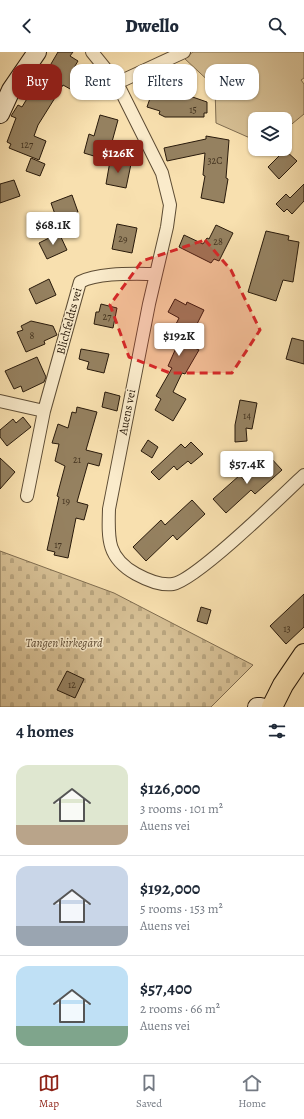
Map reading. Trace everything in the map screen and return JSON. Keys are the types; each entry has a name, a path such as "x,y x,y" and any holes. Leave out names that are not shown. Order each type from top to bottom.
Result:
{"main road":[{"path":"0,114 12,90 37,52"},
{"path":"272,707 283,685 304,654"}],"street":[{"name":"Auens vei","path":"92,52 102,64"},
{"path":"125,79 184,52"},
{"name":"Auens vei","path":"125,99 162,173 169,194 169,214 108,509 108,535 112,551 124,567 139,576 157,583 174,584 196,572 304,475"},
{"name":"Blichfeldts vei","path":"27,496 44,412 80,282 86,278 120,274 156,274"},
{"path":"0,401 44,412"}],"highlighted area":[{"path":"205,240 231,270 260,330 232,373 170,373 129,357 110,305 142,261"}],"green space":[{"path":"193,52 304,52 304,78 301,80 304,84 304,114 292,124 292,112 248,112 248,137 216,123 215,100 259,100 259,64 205,64 205,78 197,70 197,64 190,64 184,58"},
{"name":"Tangen kirkegård","path":"0,551 114,593 253,665 211,707 0,707"}],"building":[{"path":"58,52 73,52 70,56 78,61 76,64 70,64 70,89 63,85 62,87 62,64 51,64"},
{"path":"197,99 207,102 207,113 204,113 204,117 165,117 159,114 160,111 147,107 149,100 197,100"},
{"path":"26,100 54,100 38,125 34,136 46,141 39,160 9,148 11,144 7,142 16,118 11,116 18,105 22,107"},
{"path":"100,115 118,120 107,160 84,153 89,134 94,136"},
{"path":"206,136 229,140 226,178 228,179 224,203 201,198 205,176 203,175 205,153 167,161 164,148 206,139"},
{"path":"279,156 292,156 297,161 279,179 268,167"},
{"path":"31,158 45,164 40,176 26,171"},
{"path":"110,161 131,164 126,188 106,184"},
{"path":"14,180 20,196 0,203 0,184"},
{"path":"304,184 304,201 292,214 287,209 284,212 276,204 286,194 290,198"},
{"path":"72,195 78,212 57,220 51,203"},
{"path":"117,224 137,228 132,253 112,249"},
{"path":"216,225 233,233 219,261 214,259 211,263 179,247 184,235 203,244 207,238 209,239"},
{"path":"266,231 289,236 288,240 299,242 293,282 283,280 276,301 248,292"},
{"path":"59,233 67,250 47,259 39,243"},
{"path":"49,279 56,295 36,304 29,289"},
{"path":"175,299 186,305 187,302 204,310 187,344 199,350 185,374 182,373 173,392 186,399 173,421 155,410 161,399 156,396 172,368 168,366 176,348 166,344 179,318 168,312"},
{"path":"101,304 117,308 113,328 94,324 96,312 99,312"},
{"path":"31,321 53,326 57,335 44,341 45,344 26,352 17,332 23,330 21,326"},
{"path":"292,338 304,341 304,364 286,359"},
{"path":"81,349 109,354 104,373 87,369 89,362 79,359"},
{"path":"37,357 46,377 44,382 23,392 21,386 14,389 5,371"},
{"path":"105,392 120,396 117,411 102,407"},
{"path":"240,400 257,403 252,429 246,428 247,441 235,442 235,425"},
{"path":"77,407 97,412 86,450 102,454 99,466 88,463 77,502 88,505 84,520 76,518 68,558 54,555 55,552 47,550 59,497 57,496 65,466 55,461 59,444 52,443 58,424 68,428 72,412 76,413"},
{"path":"23,417 31,427 7,446 0,437 0,430 13,419 16,423"},
{"path":"148,440 158,447 152,458 141,451"},
{"path":"191,442 203,454 191,464 188,461 177,470 174,466 159,480 151,472 181,444 185,448"},
{"path":"269,456 282,470 255,494 251,490 226,513 213,499 240,475 244,480"},
{"path":"0,458 15,472 0,489"},
{"path":"192,500 205,514 177,540 173,535 146,561 133,547 161,520 165,525"},
{"path":"304,594 304,627 286,644 270,626"},
{"path":"201,607 211,610 207,624 197,621"},
{"path":"67,671 84,679 75,698 57,690"}]}
